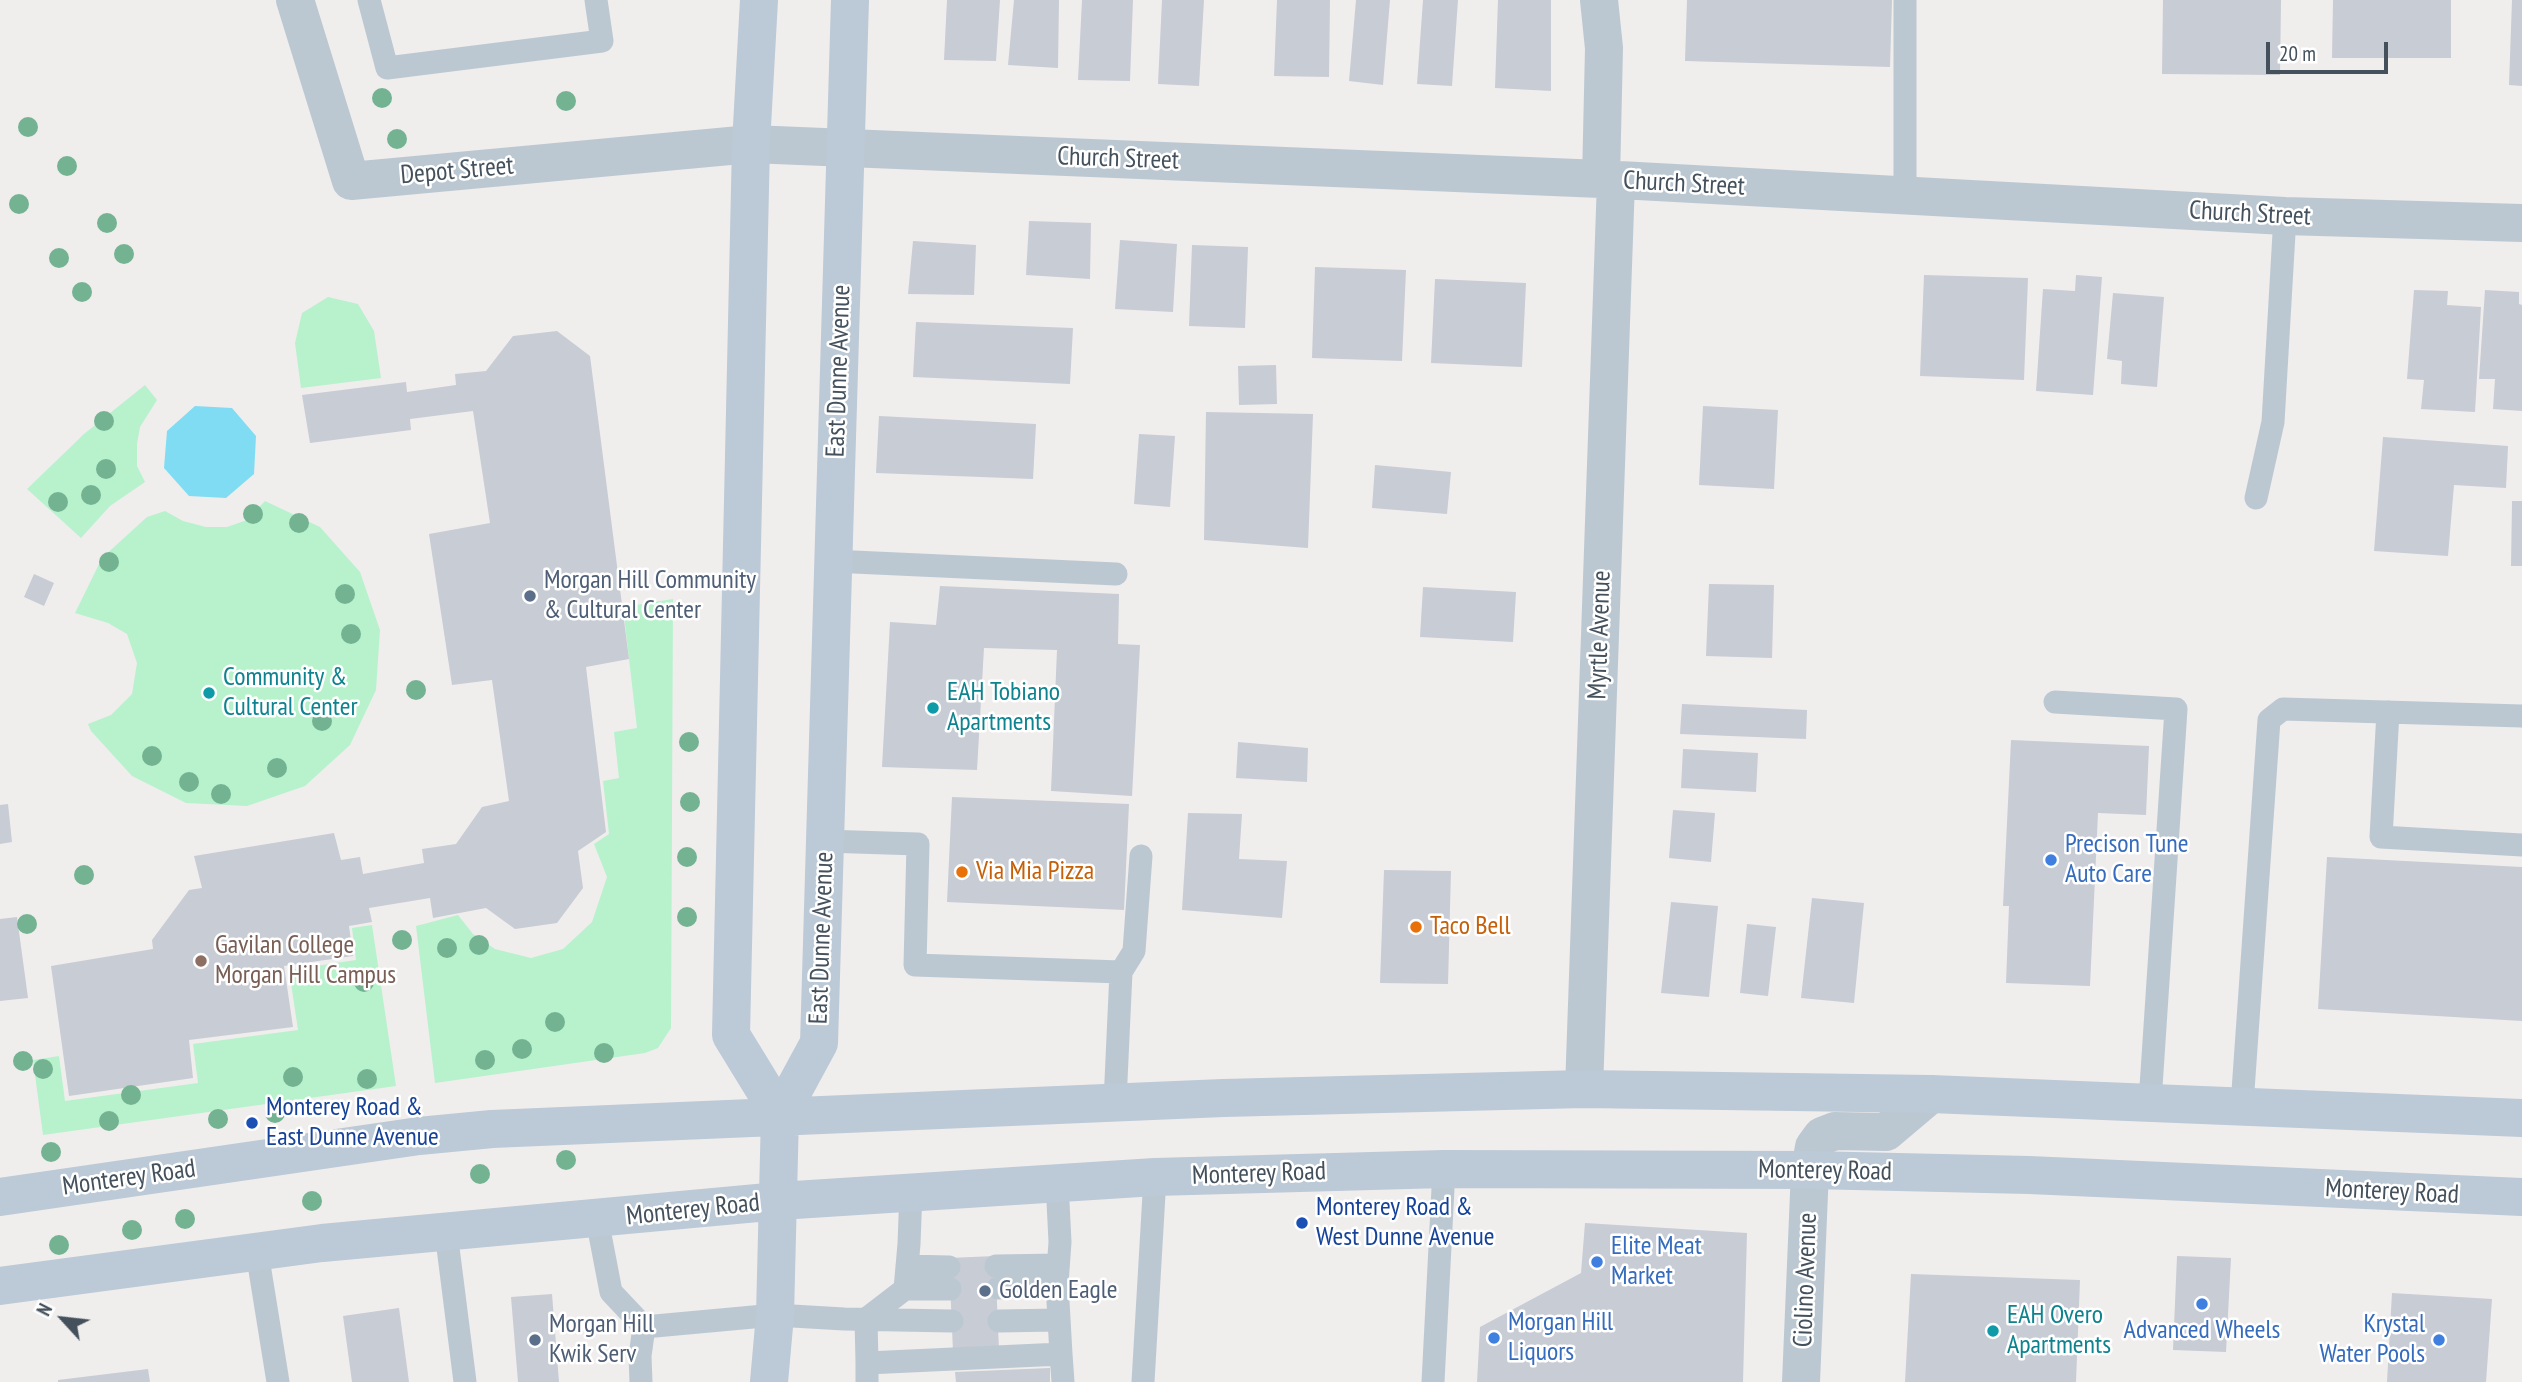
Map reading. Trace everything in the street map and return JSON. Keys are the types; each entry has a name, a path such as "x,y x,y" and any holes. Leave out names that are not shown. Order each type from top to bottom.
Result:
{"main road":[{"path":"759,0 751,144 731,1035 780,1115 775,1315 769,1382"},
{"name":"East Dunne Avenue","path":"780,1115 819,1043 850,0"},
{"name":"Monterey Road","path":"0,1197 419,1136 492,1129 1115,1102 1584,1089 1931,1094 2522,1118"},
{"name":"Monterey Road","path":"0,1286 322,1243 779,1201 1155,1177 1444,1169 1810,1170 2029,1175 2522,1197"}],"street":[{"name":"Depot Street","path":"295,0 351,181 751,144"},
{"name":"Myrtle Avenue","path":"1584,1089 1609,180 1604,48 1599,0"},
{"name":"Church Street","path":"751,144 1609,180 2285,216 2522,222"},
{"name":"Ciolino Avenue","path":"1801,1382 1810,1170 1814,1147 1822,1136 1835,1131 1886,1132 1931,1094"}],"lane":[{"path":"369,0 387,68 602,41 596,0"},
{"path":"1905,196 1906,0"},
{"path":"2256,498 2273,422 2285,216"},
{"path":"832,561 1116,574"},
{"path":"2055,702 2176,709 2150,1102"},
{"path":"2242,1105 2269,720 2283,709 2522,716"},
{"path":"2388,712 2381,837 2522,845"},
{"path":"824,841 918,844 915,965 1121,972"},
{"path":"1115,1102 1121,972 1134,951 1141,856"},
{"path":"1433,1382 1444,1169"},
{"path":"1143,1382 1155,1177"},
{"path":"1057,1182 1060,1242 1058,1320 1063,1382"},
{"path":"911,1191 906,1278 866,1319 867,1372 1061,1354"},
{"path":"597,1219 611,1292 644,1327"},
{"path":"446,1232 465,1382"},
{"path":"257,1252 278,1382"},
{"path":"997,1277 1058,1275"},
{"path":"906,1278 949,1278"},
{"path":"644,1327 775,1315 844,1320 952,1321"},
{"path":"999,1321 1058,1320"},
{"path":"641,1382 640,1356 644,1327"}],"green space":[{"path":"328,297 358,304 374,331 381,378 301,388 295,343 302,313"},
{"path":"145,385 157,400 140,427 137,444 137,466 145,482 110,506 81,538 27,489 84,434"},
{"path":"265,501 320,527 360,572 380,630 376,690 350,745 305,786 247,806 186,803 132,776 91,731 88,724 111,715 132,694 137,663 127,634 108,623 75,613 102,558 147,517 165,511 183,521 206,527 227,527 247,520"},
{"path":"673,599 671,1028 658,1048 645,1053 435,1083 416,926 458,915 473,934 495,949 531,958 563,949 592,922 607,877 594,844 609,834 603,781 619,778 614,732 637,728 623,607"},
{"path":"372,925 396,1086 43,1135 33,1060 59,1056 65,1101 198,1083 193,1044 298,1030 289,970 356,960 352,928"}],"water":[{"path":"195,406 232,408 256,436 254,474 226,498 189,496 164,468 167,431"}],"building":[{"path":"947,0 1000,0 996,61 944,60"},
{"path":"1014,0 1059,0 1058,68 1008,65"},
{"path":"1082,0 1133,0 1130,81 1078,80"},
{"path":"1162,0 1204,0 1199,86 1158,84"},
{"path":"1277,0 1330,0 1329,77 1274,76"},
{"path":"1356,0 1390,0 1383,85 1349,81"},
{"path":"1423,0 1458,0 1452,86 1417,84"},
{"path":"1498,0 1551,0 1551,91 1495,88"},
{"path":"1687,0 1892,0 1890,67 1685,61"},
{"path":"2163,0 2281,0 2280,75 2162,74"},
{"path":"2333,0 2451,0 2451,58 2332,58"},
{"path":"2512,0 2522,0 2522,86 2509,85"},
{"path":"1029,221 1091,223 1090,279 1026,275"},
{"path":"1120,240 1177,244 1173,312 1115,309"},
{"path":"913,241 976,245 974,295 908,294"},
{"path":"1192,245 1248,247 1245,328 1189,326"},
{"path":"1315,267 1406,270 1402,361 1312,358"},
{"path":"1924,275 2028,278 2024,380 1920,376"},
{"path":"2076,275 2102,277 2093,395 2036,391 2043,289 2075,291"},
{"path":"1435,279 1526,283 1522,367 1431,363"},
{"path":"2414,290 2448,291 2447,305 2481,307 2475,412 2421,409 2424,380 2407,379"},
{"path":"2485,290 2519,292 2519,304 2522,305 2522,411 2493,409 2495,379 2479,379"},
{"path":"2113,293 2164,297 2157,387 2121,384 2122,361 2107,359"},
{"path":"916,322 1073,328 1070,384 913,377"},
{"name":"Morgan Hill Community & Cultural Center","path":"557,331 590,356 629,659 586,667 606,832 578,851 583,888 557,923 515,929 486,908 433,918 430,898 369,908 372,922 349,926 353,956 284,966 293,1027 189,1040 193,1078 69,1096 51,966 153,949 152,940 189,890 202,888 194,856 334,833 341,860 360,857 363,874 424,863 422,849 456,844 482,807 509,801 492,680 452,685 429,534 490,523 473,411 410,419 411,430 310,443 302,395 406,382 407,392 456,385 455,374 486,371 513,336"},
{"path":"1276,365 1277,404 1239,405 1238,366"},
{"path":"1703,406 1778,410 1774,489 1699,485"},
{"path":"1206,412 1313,414 1308,548 1204,540"},
{"path":"879,416 1036,424 1033,479 876,473"},
{"path":"1139,434 1175,436 1170,507 1134,504"},
{"path":"2383,437 2508,446 2506,488 2454,485 2448,556 2374,551"},
{"path":"1375,465 1451,472 1447,514 1372,508"},
{"path":"2512,501 2522,501 2522,566 2511,566"},
{"path":"34,574 54,583 44,606 24,597"},
{"path":"1709,584 1774,585 1772,658 1706,656"},
{"name":"EAH Tobiano Apartments","path":"940,586 1119,594 1118,644 1140,645 1132,796 1051,791 1057,650 984,648 977,770 882,767 890,622 936,625"},
{"path":"1423,587 1516,592 1513,642 1420,637"},
{"path":"1682,704 1807,710 1806,739 1680,734"},
{"name":"Precison Tune Auto Care","path":"2011,740 2149,746 2146,815 2098,813 2090,986 2006,983 2009,906 2003,906"},
{"path":"1238,742 1308,748 1307,782 1236,778"},
{"path":"1683,749 1758,753 1756,792 1681,788"},
{"path":"952,797 1129,804 1124,910 947,902"},
{"path":"8,804 12,842 0,844 0,805"},
{"path":"1673,810 1715,813 1711,862 1669,858"},
{"path":"1188,813 1242,814 1239,859 1287,861 1282,918 1182,910"},
{"path":"2327,857 2522,867 2522,1021 2318,1009"},
{"name":"Taco Bell","path":"1384,870 1451,871 1448,984 1380,983"},
{"path":"1812,898 1864,903 1854,1003 1801,998"},
{"path":"1671,902 1718,906 1709,997 1661,993"},
{"path":"17,917 28,998 0,1001 0,919"},
{"path":"1747,924 1776,927 1768,996 1740,993"},
{"path":"1585,1223 1747,1233 1743,1382 1477,1382 1480,1327 1581,1273"},
{"path":"995,1256 999,1350 953,1352 949,1258"},
{"name":"Advanced Wheels","path":"2177,1256 2231,1258 2226,1352 2173,1350"},
{"name":"EAH Overo Apartments","path":"1911,1274 2080,1280 2076,1382 1905,1382"},
{"name":"Krystal Water Pools","path":"2392,1293 2492,1299 2486,1382 2387,1382"},
{"name":"Morgan Hill Kwik Serv","path":"552,1294 559,1382 518,1382 511,1297"},
{"path":"399,1308 409,1382 352,1382 343,1316"},
{"path":"1050,1368 1050,1382 956,1382 955,1372"},
{"path":"148,1369 150,1382 58,1382 58,1380"}],"place":[{"name":"Morgan Hill Community & Cultural Center","path":"530,596"},
{"name":"Community & Cultural Center","path":"209,693"},
{"name":"EAH Tobiano Apartments","path":"933,708"},
{"name":"Precison Tune Auto Care","path":"2051,860"},
{"name":"Via Mia Pizza","path":"962,872"},
{"name":"Taco Bell","path":"1416,927"},
{"name":"Gavilan College Morgan Hill Campus","path":"201,961"},
{"name":"Monterey Road & East Dunne Avenue","path":"252,1123"},
{"name":"Monterey Road & West Dunne Avenue","path":"1302,1223"},
{"name":"Elite Meat Market","path":"1597,1262"},
{"name":"Golden Eagle","path":"985,1291"},
{"name":"Advanced Wheels","path":"2202,1304"},
{"name":"EAH Overo Apartments","path":"1993,1331"},
{"name":"Morgan Hill Liquors","path":"1494,1338"},
{"name":"Morgan Hill Kwik Serv","path":"535,1340"},
{"name":"Krystal Water Pools","path":"2439,1340"}]}
